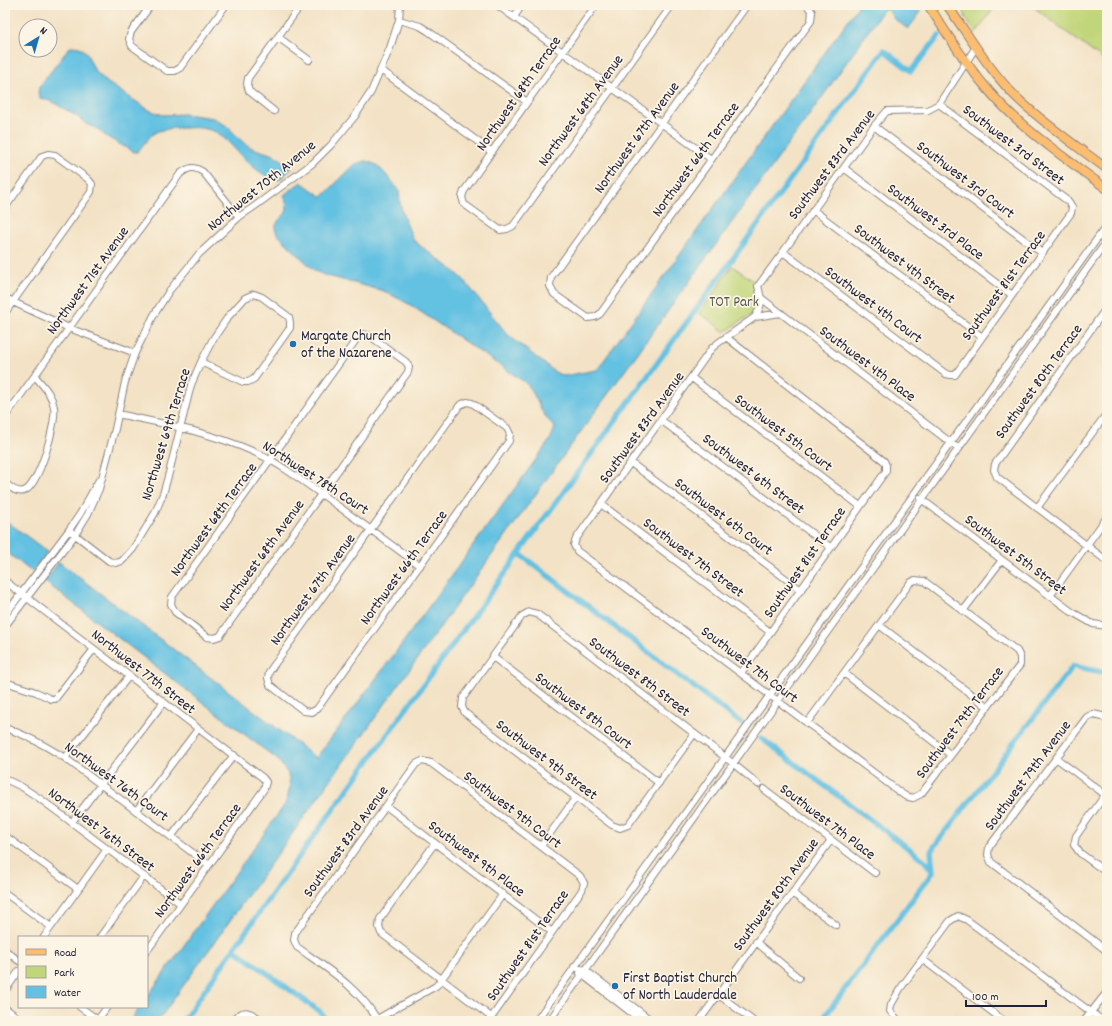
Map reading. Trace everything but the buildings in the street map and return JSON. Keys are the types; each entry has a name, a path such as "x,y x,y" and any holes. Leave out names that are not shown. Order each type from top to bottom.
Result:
{"main road":[{"path":"928,5 984,85 1005,109 1022,124 1107,189"},
{"path":"947,5 995,74 1016,97 1032,112 1107,169"}],"street":[{"path":"151,5 131,32 129,39 132,46 167,71 175,71 180,68 226,5"},
{"path":"274,111 249,91 247,84 248,78 301,5"},
{"name":"Northwest 70th Avenue","path":"5,626 75,535 88,514 99,489 125,382 135,353 169,291 199,254 213,240 239,218 313,163 332,145 355,116 371,92 390,48 399,20 400,5"},
{"path":"497,5 711,159"},
{"path":"514,17 522,5"},
{"name":"Northwest 68th Terrace","path":"462,197 464,191 596,5"},
{"name":"Northwest 68th Avenue","path":"462,197 464,204 500,230 513,226 672,5"},
{"name":"Northwest 67th Avenue","path":"595,317 588,318 554,294 550,286 552,277 747,5"},
{"name":"Northwest 66th Terrace","path":"595,317 600,314 811,21 812,12 807,5"},
{"path":"399,20 420,26 428,31 527,102"},
{"path":"278,37 309,60"},
{"path":"939,104 976,47"},
{"path":"381,70 492,152"},
{"name":"Southwest 83rd Avenue","path":"755,317 760,308 761,298 758,286 874,126 887,111 928,110 939,104"},
{"name":"Southwest 3rd Street","path":"939,104 1069,202 1072,207"},
{"name":"Southwest 3rd Court","path":"874,126 1042,253"},
{"path":"5,208 42,156 48,154 54,155 88,179 92,184 92,192 5,313"},
{"name":"Northwest 71st Avenue","path":"5,417 180,174 191,167 197,168 203,172 239,218"},
{"name":"Southwest 3rd Place","path":"844,168 1012,295"},
{"name":"Southwest 81st Terrace","path":"951,375 955,375 1071,213 1072,207"},
{"name":"Southwest 4th Street","path":"813,210 982,337"},
{"path":"536,1021 1107,225"},
{"path":"549,1021 1107,241"},
{"name":"Southwest 4th Court","path":"782,252 946,374 951,375"},
{"name":"Northwest 69th Terrace","path":"75,535 109,561 116,563 122,561 133,549 155,513 163,494 191,385 201,362 213,339 228,317 245,298 254,294 262,297 289,317 290,328 254,379 248,382 243,382 201,362"},
{"path":"5,296 13,302 69,328 135,353"},
{"name":"Southwest 4th Place","path":"761,298 959,449"},
{"name":"Southwest 80th Terrace","path":"1037,508 996,477 994,470 995,464 1107,307"},
{"name":"Southwest 83rd Avenue","path":"574,545 576,538 602,504 712,348 755,317 780,313"},
{"name":"Northwest 68th Terrace","path":"214,638 207,637 175,612 171,604 172,597 358,338 363,334"},
{"name":"Northwest 68th Avenue","path":"214,638 220,636 408,372 409,366 406,362 370,336 363,334"},
{"name":"Southwest 81st Terrace","path":"726,337 884,460 886,465 886,471 740,673"},
{"path":"5,483 17,491 27,489 43,462 52,434 55,408 48,391 35,376"},
{"name":"Southwest 5th Court","path":"692,378 860,506"},
{"name":"Northwest 67th Avenue","path":"312,712 304,711 270,685 268,678 269,672 460,405 466,402"},
{"name":"Northwest 66th Terrace","path":"312,712 317,709 509,441 510,434 507,428 472,403 466,402"},
{"name":"Northwest 78th Court","path":"118,414 225,440 271,460 371,529 420,566"},
{"path":"1106,416 1037,508 1107,561"},
{"name":"Southwest 6th Street","path":"661,420 830,547"},
{"name":"Southwest 6th Court","path":"631,463 801,590"},
{"name":"Northwest 70th Avenue","path":"5,615 69,530 103,474"},
{"name":"Southwest 5th Street","path":"914,494 1072,612 1093,624 1107,626"},
{"name":"Southwest 7th Street","path":"602,504 770,632"},
{"path":"1050,596 1107,517"},
{"path":"69,530 75,535"},
{"name":"Southwest 7th Court","path":"574,545 577,551 740,673 905,796 913,798"},
{"path":"807,723 910,583 915,580 924,581 963,611 1002,560"},
{"name":"Northwest 77th Street","path":"5,581 263,778 266,782"},
{"name":"Southwest 79th Terrace","path":"913,798 921,794 1020,665 1020,657 1016,651 963,611"},
{"name":"Southwest 8th Street","path":"493,657 522,616 529,612 537,614 733,764"},
{"path":"880,625 988,707"},
{"path":"5,682 36,692 51,700 56,698 94,649"},
{"name":"Southwest 9th Street","path":"493,657 463,698 462,707 465,713 612,825 620,828 628,825 659,783"},
{"name":"Southwest 8th Court","path":"493,657 659,783"},
{"path":"844,673 951,754"},
{"path":"66,758 128,676"},
{"path":"72,822 163,703"},
{"name":"Southwest 79th Avenue","path":"1107,720 1102,716 1093,714 1087,717 989,847 988,855 991,862 1107,951"},
{"name":"Northwest 76th Court","path":"5,728 19,732 42,743 66,758 209,865"},
{"path":"136,811 198,729"},
{"path":"659,783 694,734"},
{"path":"171,838 234,756"},
{"path":"1056,758 1106,796 1076,836 1074,845 1080,853 1107,873"},
{"name":"Southwest 83rd Avenue","path":"377,1020 362,998 344,982 296,947 294,940 295,933 416,764 422,761"},
{"name":"Southwest 9th Court","path":"422,761 431,763 580,876 584,883"},
{"name":"Southwest 7th Place","path":"733,764 758,784"},
{"name":"Northwest 76th Street","path":"5,779 22,787 39,798 181,904"},
{"name":"Northwest 66th Terrace","path":"148,950 264,789 266,782"},
{"name":"Southwest 7th Place","path":"764,789 875,873"},
{"path":"541,846 576,797"},
{"name":"Southwest 9th Place","path":"386,806 552,932"},
{"path":"5,836 78,889"},
{"name":"Southwest 80th Avenue","path":"699,1021 830,840"},
{"path":"435,843 380,919 379,927 381,933 490,1019"},
{"path":"45,936 107,849"},
{"path":"101,936 144,876"},
{"name":"Southwest 81st Terrace","path":"490,1019 582,890 584,883"},
{"path":"5,893 51,927"},
{"path":"792,893 836,925"},
{"path":"377,1020 436,986 503,894"},
{"path":"899,1021 890,1011 891,1004 900,989 950,921 958,916 967,920 1104,1021"},
{"path":"756,942 799,978"},
{"path":"5,950 18,960"},
{"path":"922,959 1004,1021"},
{"path":"574,967 652,1021"},
{"path":"5,991 18,972"},
{"path":"583,972 642,1021"},
{"path":"1084,1021 1107,992"},
{"path":"718,994 753,1021"},
{"path":"5,1008 22,1021"},
{"path":"81,1008 97,1020 106,1008"},
{"path":"233,1021 237,1015 243,1012 253,1014 263,1021"}],"green space":[{"path":"968,5 996,5 976,33 966,19 964,10"},
{"path":"1031,5 1107,5 1107,63"},
{"name":"TOT Park","path":"731,265 755,282 755,294 758,301 754,313 724,332 699,313 729,272"}],"water":[{"path":"859,5 916,5 921,12 908,29 893,18 888,9 884,9 158,1021 130,1021 139,1008 148,1008 148,996 286,803 290,787 288,774 278,760 44,581 59,562 316,758 393,656 550,440 555,428 543,413 531,389 526,383 409,304 384,291 324,275 315,271 278,235 275,229 277,223 286,212 287,208 284,195 301,182 322,197 355,164 366,161 377,165 399,190 400,203 404,218 414,241 463,279 508,335 555,372 563,376 597,370"},
{"path":"73,46 80,47 86,52 95,71 108,83 149,110 163,115 185,114 213,118 227,126 244,143 252,148 274,155 292,168 279,180 265,175 252,166 220,135 216,132 205,129 175,128 156,132 137,152 134,152 107,137 96,128 86,124 78,117 51,101 40,98 38,93 39,87 69,48"},
{"path":"5,520 48,552 32,572 5,551"}],"waterway":[{"path":"183,1021 295,862 884,50 911,71 939,36"},
{"path":"521,555 741,723"},
{"path":"823,1021 822,1020 933,872 931,851 1073,666 1107,673"},
{"path":"761,738 924,860 933,872"},
{"path":"234,949 319,1011 328,1021"}],"place":[{"name":"Margate Church of the Nazarene","path":"293,344"},
{"name":"First Baptist Church of North Lauderdale","path":"615,986"}]}
